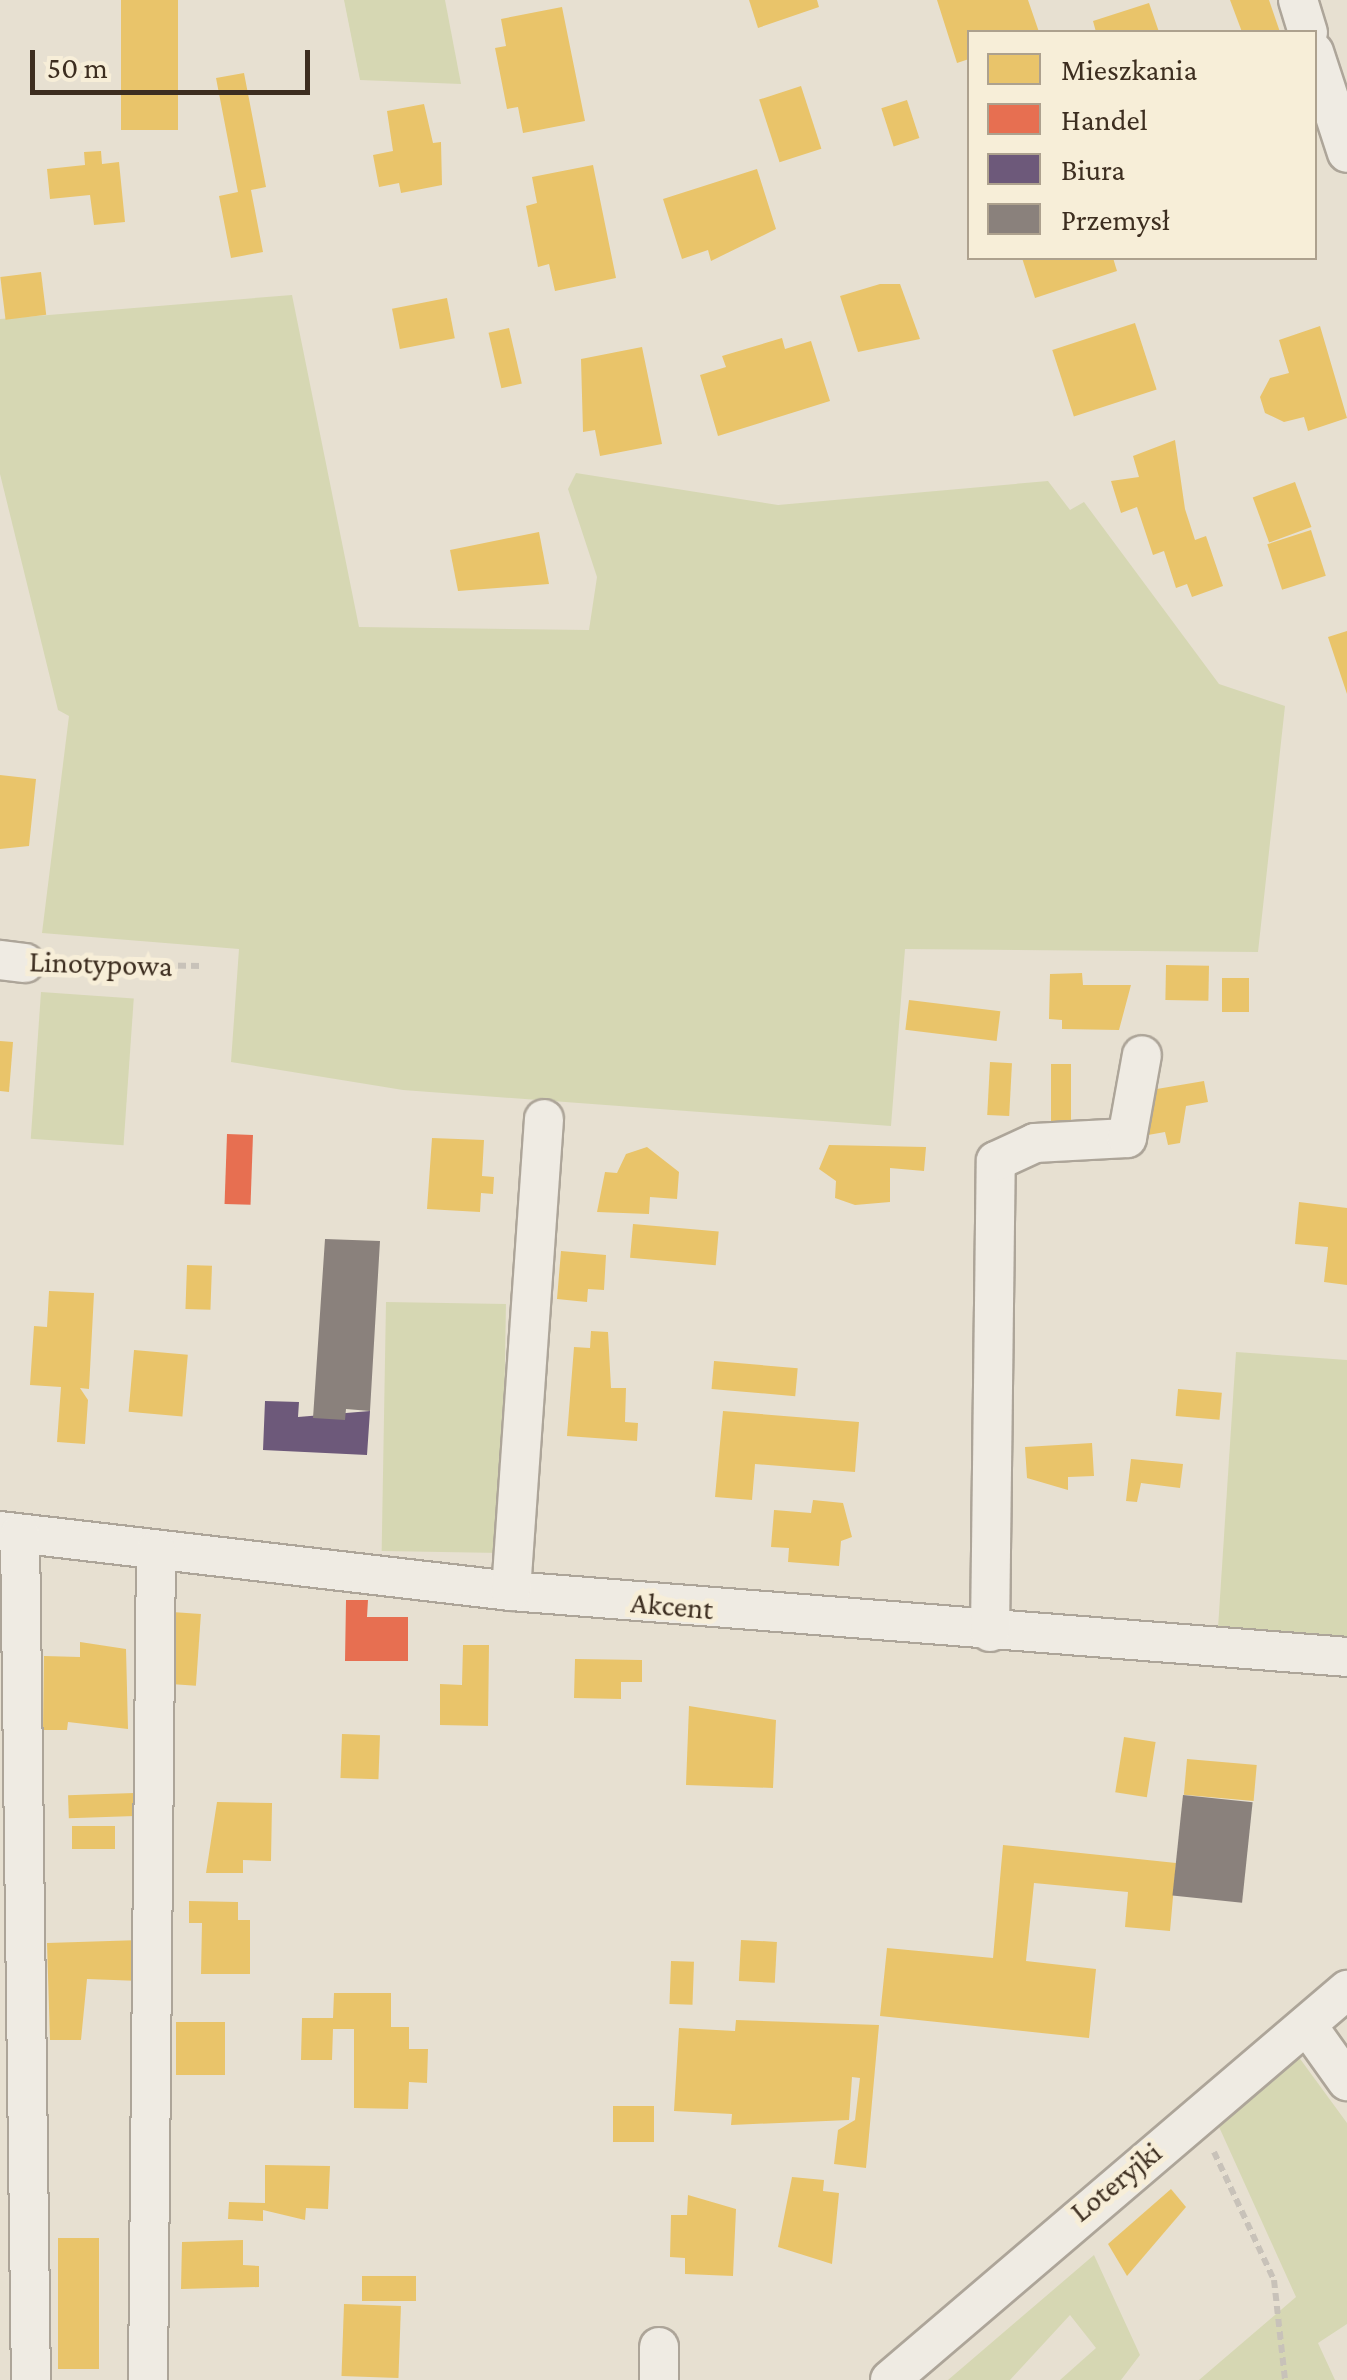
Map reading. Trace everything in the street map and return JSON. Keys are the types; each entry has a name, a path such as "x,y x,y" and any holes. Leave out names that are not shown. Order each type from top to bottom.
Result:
{"street":[{"path":"1298,0 1307,30"},
{"path":"1317,61 1347,153"},
{"path":"990,1632 996,1161 1035,1144 1127,1138 1142,1055"},
{"path":"511,1591 544,1119"},
{"path":"10,1532 32,2380"},
{"name":"Akcent","path":"10,1532 511,1591 1347,1658"},
{"path":"148,2380 156,1550"},
{"name":"Loteryjki","path":"890,2380 1347,1990"},
{"path":"1307,2025 1347,2081"}],"path":[{"name":"Linotypowa","path":"12,962 202,966"},
{"path":"1185,2125 1212,2147 1274,2280 1285,2380"}],"green space":[{"path":"344,0 445,0 461,84 360,80"},
{"path":"292,295 359,627 589,630 597,577 568,489 576,473 778,505 1048,481 1070,510 1084,502 1219,684 1285,706 1258,952 905,949 891,1126 403,1090 231,1062 239,949 42,933 69,716 58,710 0,474 0,319"},
{"path":"41,992 134,998 124,1145 31,1139"},
{"path":"386,1302 506,1304 502,1553 382,1551"},
{"path":"1236,1352 1347,1360 1347,1638 1218,1628"},
{"path":"1298,2056 1347,2123 1347,2324 1318,2343 1335,2380 1199,2380 1296,2297 1215,2118"},
{"path":"1094,2255 1140,2355 1121,2380 1060,2380 1096,2348 1070,2315 1010,2380 948,2380"}],"building: Mieszkania":[{"path":"121,0 178,0 178,130 121,130"},
{"path":"749,0 817,0 819,7 758,28"},
{"path":"937,0 1028,0 1038,30 967,30 967,60 957,63"},
{"path":"1230,0 1269,0 1279,30 1241,30"},
{"path":"1149,3 1158,30 1095,30 1093,21"},
{"path":"562,7 585,121 523,133 518,107 507,109 495,48 506,46 501,19"},
{"path":"244,73 266,187 251,190 263,252 231,258 219,196 238,192 216,78"},
{"path":"801,86 821,149 780,162 759,100"},
{"path":"907,100 919,138 894,146 881,108"},
{"path":"424,104 433,143 441,142 442,185 401,193 399,183 379,187 373,155 393,151 387,111"},
{"path":"101,151 102,164 119,162 125,222 94,225 90,195 50,199 47,169 85,165 84,152"},
{"path":"593,165 616,278 555,291 549,264 538,267 526,206 537,203 532,177"},
{"path":"757,169 776,229 711,261 708,250 682,259 663,199"},
{"path":"1023,260 1114,260 1117,271 1035,298"},
{"path":"41,272 46,315 6,320 0,277"},
{"path":"880,284 900,284 920,339 858,352 840,296"},
{"path":"447,298 455,338 400,349 392,309"},
{"path":"1135,323 1157,390 1074,416 1052,350"},
{"path":"1320,326 1347,418 1308,431 1304,417 1284,422 1265,413 1260,397 1270,378 1289,373 1279,340"},
{"path":"509,328 522,384 501,388 489,333"},
{"path":"782,338 785,349 811,341 830,401 718,436 700,375 726,367 722,356"},
{"path":"642,347 662,444 600,456 595,430 583,432 581,359"},
{"path":"1175,440 1185,509 1195,540 1206,536 1223,586 1192,597 1187,584 1176,588 1164,551 1153,555 1137,507 1121,513 1111,481 1139,477 1133,456"},
{"path":"1295,482 1311,527 1269,542 1253,497"},
{"path":"1311,530 1326,576 1282,590 1267,544"},
{"path":"539,532 549,584 458,591 450,550"},
{"path":"1347,631 1347,694 1328,637"},
{"path":"0,775 36,779 29,846 0,849"},
{"path":"1166,965 1209,966 1208,1001 1165,1000"},
{"path":"1082,973 1083,985 1131,985 1119,1030 1062,1029 1062,1020 1049,1019 1050,974"},
{"path":"1222,978 1249,978 1249,1012 1222,1012"},
{"path":"909,1000 1000,1011 997,1041 905,1030"},
{"path":"0,1041 13,1042 9,1092 0,1091"},
{"path":"990,1062 1012,1063 1009,1116 987,1115"},
{"path":"1051,1064 1071,1064 1071,1122 1051,1122"},
{"path":"1204,1081 1208,1102 1186,1106 1180,1143 1168,1145 1165,1132 1148,1135 1145,1091"},
{"path":"432,1138 484,1140 482,1176 494,1177 493,1194 481,1193 480,1212 427,1209"},
{"path":"829,1145 926,1147 924,1171 890,1168 890,1202 855,1205 835,1198 836,1181 819,1169"},
{"path":"647,1147 679,1172 677,1199 650,1197 649,1214 597,1212 605,1172 617,1173 626,1154"},
{"path":"1299,1202 1347,1208 1347,1285 1324,1282 1328,1247 1295,1244"},
{"path":"633,1224 719,1231 716,1265 630,1258"},
{"path":"561,1251 606,1255 604,1290 588,1289 587,1302 557,1299"},
{"path":"187,1265 212,1266 210,1310 185,1309"},
{"path":"49,1291 94,1293 89,1389 80,1388 88,1400 85,1444 57,1442 61,1387 30,1385 34,1326 47,1327"},
{"path":"591,1331 608,1332 611,1388 626,1388 625,1422 638,1423 637,1441 567,1436 574,1347 590,1348"},
{"path":"134,1350 188,1355 182,1416 129,1412"},
{"path":"714,1361 798,1368 795,1396 712,1389"},
{"path":"1178,1389 1222,1393 1219,1420 1176,1416"},
{"path":"723,1411 859,1422 855,1472 755,1464 752,1500 715,1497"},
{"path":"1092,1443 1094,1476 1068,1477 1068,1490 1027,1478 1025,1447"},
{"path":"1131,1459 1183,1464 1180,1488 1141,1483 1137,1502 1126,1501"},
{"path":"813,1500 843,1503 852,1537 841,1541 839,1566 788,1562 789,1548 771,1547 774,1510 811,1513"},
{"path":"172,1612 201,1614 196,1686 167,1684"},
{"path":"80,1642 126,1649 128,1729 68,1722 67,1730 43,1730 44,1656 80,1657"},
{"path":"463,1645 489,1645 488,1726 440,1725 440,1684 462,1685"},
{"path":"575,1659 642,1660 642,1682 621,1682 621,1699 574,1698"},
{"path":"689,1706 776,1720 773,1788 686,1785"},
{"path":"342,1734 380,1735 378,1779 340,1778"},
{"path":"1124,1737 1156,1742 1147,1797 1115,1792"},
{"path":"1187,1759 1257,1765 1254,1801 1184,1795"},
{"path":"134,1793 135,1816 69,1818 68,1795"},
{"path":"217,1802 272,1803 271,1861 243,1860 243,1873 206,1873"},
{"path":"72,1826 115,1826 115,1849 72,1849"},
{"path":"1003,1845 1176,1863 1170,1931 1125,1927 1128,1892 1034,1883 1026,1961 1096,1969 1089,2038 880,2016 887,1948 993,1958"},
{"path":"189,1901 238,1902 238,1920 250,1920 250,1974 201,1974 202,1923 189,1923"},
{"path":"141,1940 140,1981 87,1979 81,2040 50,2040 47,1943"},
{"path":"741,1940 777,1942 775,1983 739,1981"},
{"path":"671,1961 694,1962 692,2005 669,2004"},
{"path":"334,1993 391,1993 391,2027 409,2027 409,2049 428,2049 427,2083 409,2082 408,2109 354,2108 354,2029 333,2029 332,2060 301,2060 302,2018 333,2018"},
{"path":"736,2020 879,2025 866,2168 834,2164 838,2130 855,2120 860,2078 852,2077 849,2120 731,2125 732,2114 674,2111 679,2028 735,2031"},
{"path":"176,2022 225,2022 225,2075 176,2075"},
{"path":"613,2106 654,2106 654,2142 613,2142"},
{"path":"265,2165 330,2166 328,2209 306,2208 305,2220 263,2210 263,2221 228,2219 229,2202 265,2203"},
{"path":"792,2177 824,2180 823,2191 839,2193 832,2264 778,2247"},
{"path":"1171,2189 1186,2207 1127,2276 1108,2244"},
{"path":"688,2195 736,2209 733,2276 685,2274 685,2258 670,2257 671,2215 687,2215"},
{"path":"58,2238 99,2238 99,2369 58,2369"},
{"path":"243,2240 243,2265 259,2266 259,2287 181,2289 182,2242"},
{"path":"362,2276 416,2276 416,2301 362,2301"},
{"path":"344,2304 401,2306 398,2378 341,2376"}],"building: Handel":[{"path":"227,1134 253,1135 251,1205 225,1204"},
{"path":"346,1600 368,1600 367,1617 408,1617 408,1661 345,1661"}],"building: Biura":[{"path":"265,1401 299,1402 298,1417 370,1411 367,1455 263,1450"}],"building: Przemysł":[{"path":"325,1239 380,1241 370,1411 346,1409 345,1420 313,1418"},
{"path":"1183,1795 1253,1802 1242,1903 1172,1895"}]}
